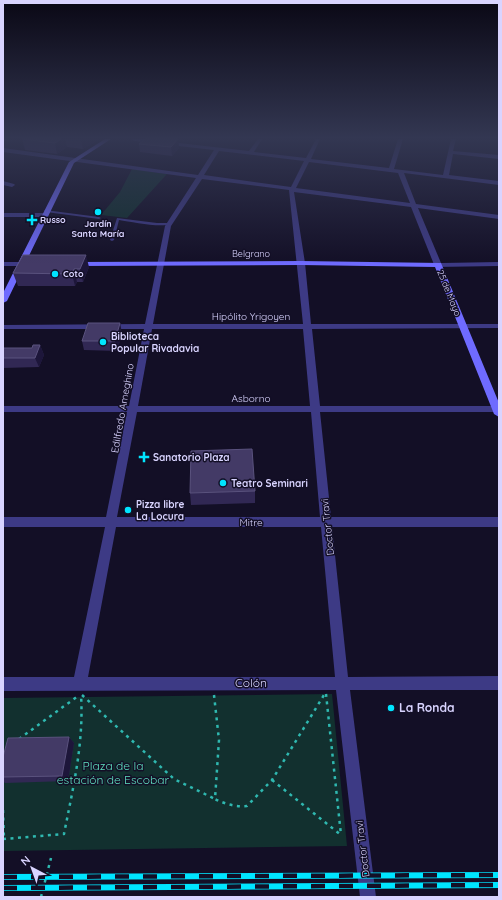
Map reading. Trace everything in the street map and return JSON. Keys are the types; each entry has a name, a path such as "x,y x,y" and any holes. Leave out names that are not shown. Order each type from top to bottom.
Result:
{"main road":[{"path":"3,301 25,264 45,213 63,181"},
{"name":"Belgrano","path":"68,264 301,263 438,265"},
{"name":"25 de Mayo","path":"438,265 498,411"}],"street":[{"name":"Edilfredo Ameghino","path":"81,691 148,327 169,224 197,181"},
{"path":"235,181 499,217"},
{"path":"292,189 296,181"},
{"name":"25 de Mayo","path":"404,181 438,265"},
{"path":"484,181 499,183"},
{"path":"3,183 12,185"},
{"name":"Doctor Travi","path":"292,189 301,263 342,682 368,897"},
{"path":"3,215 45,213"},
{"path":"3,264 25,264"},
{"name":"Belgrano","path":"438,265 499,264"},
{"name":"Hipólito Yrigoyen","path":"3,328 499,326"},
{"name":"Asborno","path":"3,410 315,409 498,411"},
{"name":"Mitre","path":"3,522 499,522"},
{"name":"Colón","path":"3,684 81,691 342,682 499,683"}],"lane":[{"path":"45,213 99,218"},
{"path":"112,240 118,219 169,224"}],"path":[{"path":"15,742 81,691"},
{"path":"81,691 174,779 225,805 236,807 247,806 272,780 326,692"},
{"path":"3,810 4,839 64,834 82,736 83,714 81,691"},
{"path":"318,692 326,692"},
{"path":"272,780 341,835 326,692"},
{"path":"215,799 219,740 213,693 221,693"},
{"path":"41,897 51,858"}],"green space":[{"path":"126,181 161,181 127,218 101,215 120,192"},
{"name":"Plaza de la estación de Escobar","path":"332,694 347,846 3,851 3,698"}],"building":[{"path":"23,255 86,255 80,269 74,269 72,274 13,273"},
{"path":"88,323 120,323 115,341 82,341"},
{"path":"33,345 40,345 35,358 3,358 3,348 32,348"},
{"name":"Teatro Seminari","path":"252,449 255,491 190,493 191,451"},
{"path":"69,737 62,776 3,777 3,757 8,738"}],"railway":[{"path":"3,877 499,875"},
{"path":"3,888 499,885"}],"place":[{"name":"Jardín Santa María","path":"98,212"},
{"name":"Russo","path":"32,220"},
{"name":"Coto","path":"55,274"},
{"name":"Biblioteca Popular Rivadavia","path":"103,342"},
{"name":"Sanatorio Plaza","path":"144,457"},
{"name":"Teatro Seminari","path":"223,483"},
{"name":"Pizza libre La Locura","path":"128,510"},
{"name":"La Ronda","path":"391,708"}]}
